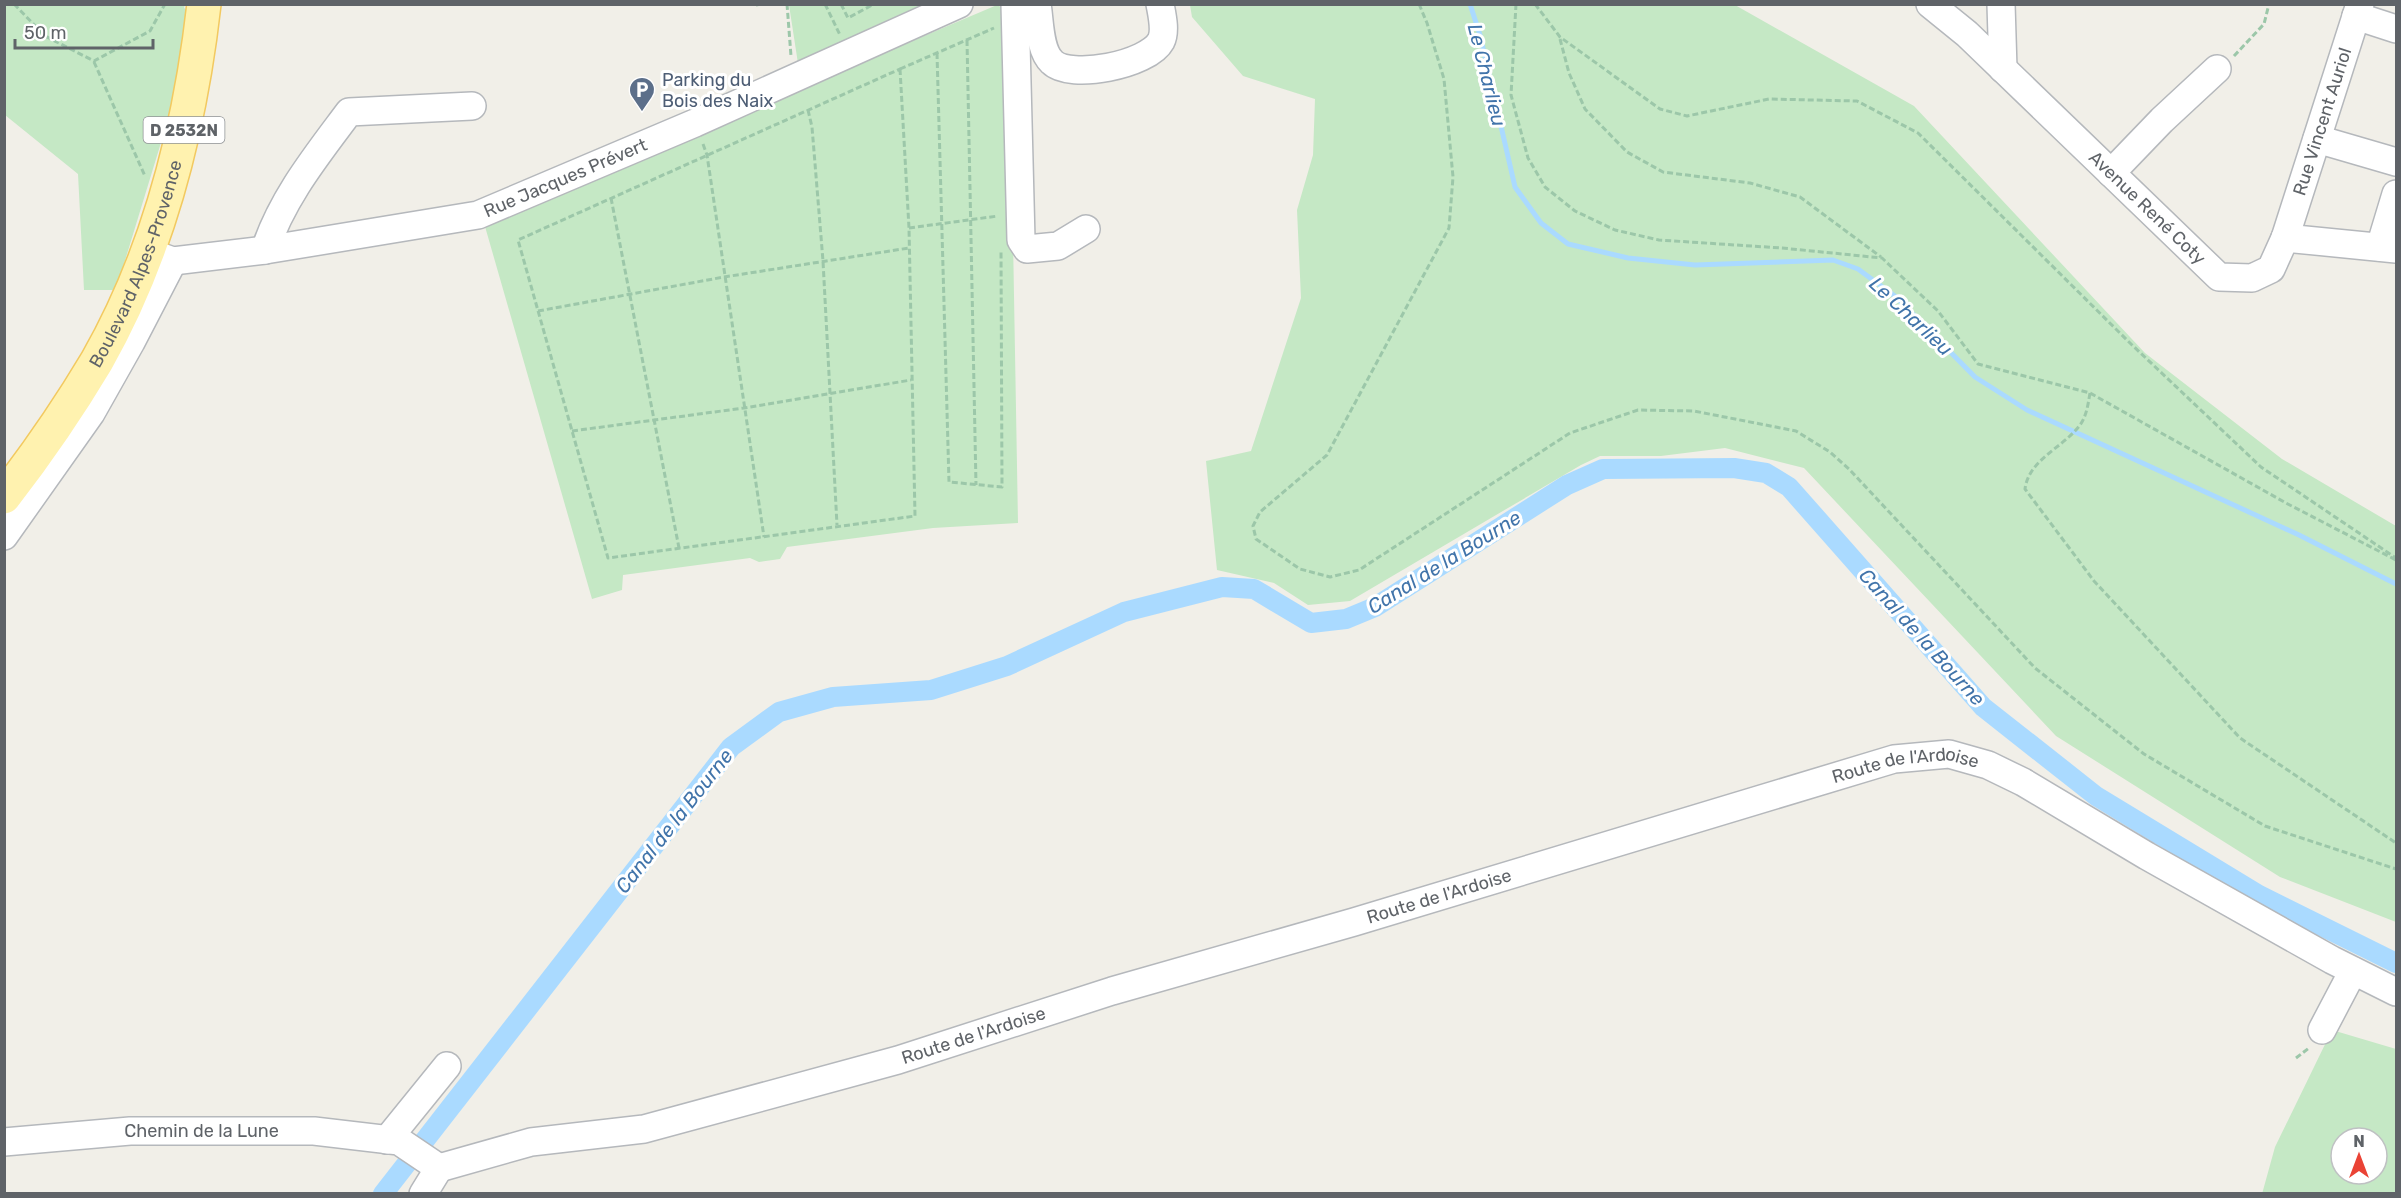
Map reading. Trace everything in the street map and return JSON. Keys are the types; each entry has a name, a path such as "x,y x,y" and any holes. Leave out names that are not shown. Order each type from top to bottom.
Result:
{"main road":[{"name":"Boulevard Alpes-Provence","path":"4,496 44,443 97,360 129,297 160,256 199,53 204,4"}],"street":[{"name":"Rue Jacques Prévert","path":"160,256 265,250 478,215 695,123 959,4"},
{"path":"1015,4 1021,240 1027,249 1058,246 1086,229"},
{"path":"1037,4 1044,47 1051,62 1066,70 1120,66 1136,61 1152,50 1162,40 1164,22 1160,4"},
{"name":"Avenue René Coty","path":"1929,4 1967,34 2219,277 2252,278 2271,268 2285,238"},
{"path":"2001,4 2003,69"},
{"path":"2358,10 2397,28"},
{"name":"Rue Vincent Auriol","path":"2285,238 2358,10"},
{"path":"2111,173 2162,120 2217,69"},
{"path":"265,250 273,225 301,179 349,112 472,106"},
{"path":"2317,140 2397,162"},
{"path":"2285,238 2388,248 2397,194"},
{"path":"4,536 91,413 131,342 160,256"},
{"name":"Route de l'Ardoise","path":"439,1168 531,1142 644,1129 898,1060 1112,991 1354,922 1894,759 1949,754 1988,765 2023,782 2147,856 2353,971 2397,992"},
{"path":"2322,1030 2353,971"},
{"path":"423,1194 439,1168 393,1141 447,1066"},
{"name":"Chemin de la Lune","path":"4,1142 130,1131 314,1131 393,1141"}],"path":[{"path":"14,4 45,36 94,61 147,183"},
{"path":"94,61 150,31 165,4"},
{"path":"756,5 761,4"},
{"path":"787,4 793,79"},
{"path":"825,4 849,54"},
{"path":"841,4 848,18 874,4"},
{"path":"1419,4 1444,79 1453,177 1449,228 1327,455 1260,512 1253,526 1256,539 1300,569 1330,577 1359,570 1570,433 1638,410 1694,411 1796,431 1830,452 1849,469 2035,668 2144,754 2265,826 2397,869"},
{"path":"1516,4 1511,95 1525,148 1528,158 1545,187 1575,211 1615,230 1659,240 1782,248 1882,258"},
{"path":"1535,4 1560,37 1660,109 1687,116 1769,99 1857,101 1918,133 2131,344 2261,467 2397,559"},
{"path":"2217,69 2224,67 2265,24 2269,4"},
{"path":"900,69 909,228 915,516 608,558 518,240 707,154 937,52 996,27 996,39"},
{"path":"1560,37 1569,73 1585,109 1627,152 1663,172 1750,183 1800,197 1882,258 1938,311 1978,364 2090,393 2286,503 2397,559"},
{"path":"967,40 976,485"},
{"path":"937,52 949,482 1002,487 1000,239"},
{"path":"808,110 812,127 823,261 837,525"},
{"path":"707,154 764,537"},
{"path":"611,198 679,548"},
{"path":"909,228 1000,216"},
{"path":"538,311 909,248"},
{"path":"572,431 744,408 912,380"},
{"path":"2090,393 2087,412 2079,426 2034,467 2027,477 2025,489 2094,581 2240,738 2397,843"}],"green space":[{"path":"185,4 184,8 190,12 174,100 116,290 84,290 78,174 5,115 4,5"},
{"path":"789,5 935,5 799,70"},
{"path":"997,5 1009,11 1018,523 933,528 787,547 780,559 759,562 750,558 623,575 622,590 592,599 484,223"},
{"path":"1190,5 1735,5 1914,106 2145,353 2282,459 2396,526 2396,922 2280,877 2056,736 1804,468 1725,448 1661,456 1600,456 1350,601 1308,605 1274,583 1217,570 1206,461 1251,451 1301,298 1297,210 1313,155 1315,99 1243,76 1192,17"},
{"path":"2332,1030 2396,1049 2396,1193 2262,1194 2275,1147"}],"waterway":[{"name":"Le Charlieu","path":"1470,4 1480,35 1515,187 1541,223 1568,244 1628,258 1695,265 1833,260 1858,269 1896,297 1975,377 2027,410 2299,535 2396,584"},
{"name":"Canal de la Bourne","path":"383,1194 731,747 779,712 833,697 931,690 1007,666 1124,612 1222,587 1254,589 1311,623 1346,619 1375,607 1567,485 1603,469 1734,468 1766,473 1789,487 1983,707 2096,796 2259,895 2396,963"}],"place":[{"name":"Parking du Bois des Naix","path":"642,113"}]}
